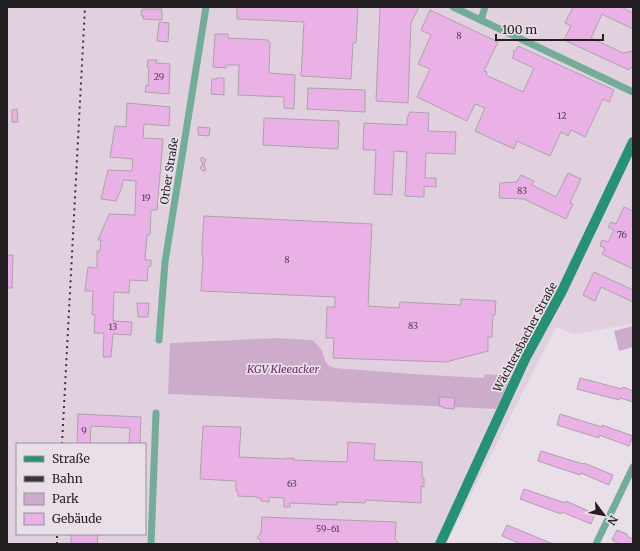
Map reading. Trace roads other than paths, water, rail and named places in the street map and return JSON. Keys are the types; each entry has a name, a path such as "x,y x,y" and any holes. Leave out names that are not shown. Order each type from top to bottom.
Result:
{"street":[{"name":"Orber Straße","path":"159,340 165,262 206,7"},
{"path":"453,7 633,92"},
{"path":"480,20 484,7"},
{"name":"Wächtersbacher Straße","path":"440,544 523,363 562,291 633,142"},
{"path":"151,544 156,413"},
{"path":"596,544 633,467"}],"railway":[{"path":"62,443 85,7"},
{"path":"57,535 57,544"}],"park label":[{"name":"KGV Kleeacker","path":"283,369"}]}
